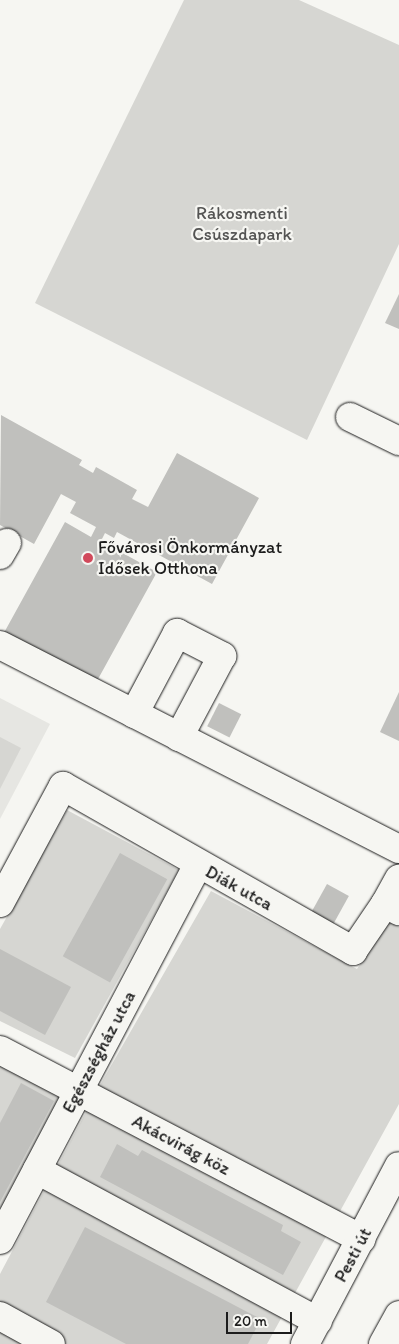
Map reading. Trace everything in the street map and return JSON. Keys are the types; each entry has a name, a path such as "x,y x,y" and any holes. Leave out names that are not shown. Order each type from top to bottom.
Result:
{"street":[{"path":"350,417 399,441"},
{"path":"134,714 177,633 222,656 179,737"},
{"path":"0,645 399,849"},
{"name":"Diák utca","path":"0,903 63,786 353,952 392,908"},
{"name":"Egészségház utca","path":"0,1240 198,865"},
{"path":"392,908 399,879"},
{"name":"Akácvirág köz","path":"0,1050 362,1240"},
{"name":"Pesti út","path":"312,1332 362,1240 399,1166"},
{"path":"37,1170 312,1332"},
{"path":"383,1344 399,1315"},
{"path":"0,1316 51,1344"}],"shaded area":[{"path":"0,698 50,724 0,819"}],"green space":[{"name":"Rákosmenti Csúszdapark","path":"184,0 299,0 399,45 399,244 307,440 35,303"},
{"path":"0,737 21,748 0,789"},
{"path":"67,810 179,870 75,1058 0,1021 0,929"},
{"path":"211,891 357,969 388,921 399,927 399,1104 267,1344 0,1344 0,1274 104,1078"},
{"path":"0,1061 63,1097 0,1214"}],"building":[{"path":"399,294 399,329 385,323"},
{"name":"Fővárosi Önkormányzat Idősek Otthona","path":"1,415 82,460 79,465 93,473 96,467 137,490 132,499 148,507 177,453 259,498 212,584 117,532 114,538 105,533 101,541 157,572 92,690 0,640 65,522 91,537 96,527 70,513 76,502 61,494 34,544 0,525"},
{"path":"399,692 399,741 380,732"},
{"path":"219,703 241,714 229,738 207,726"},
{"path":"120,853 167,879 110,982 63,956"},
{"path":"327,884 349,896 333,924 311,912"},
{"path":"0,949 71,987 45,1035 0,1011"},
{"path":"21,1083 54,1101 0,1202 0,1123"},
{"path":"117,1144 138,1156 142,1150 283,1225 281,1231 301,1242 283,1275 100,1177"},
{"path":"85,1227 261,1319 248,1344 126,1344 46,1302"}],"place":[{"name":"Fővárosi Önkormányzat Idősek Otthona","path":"88,558"}]}
